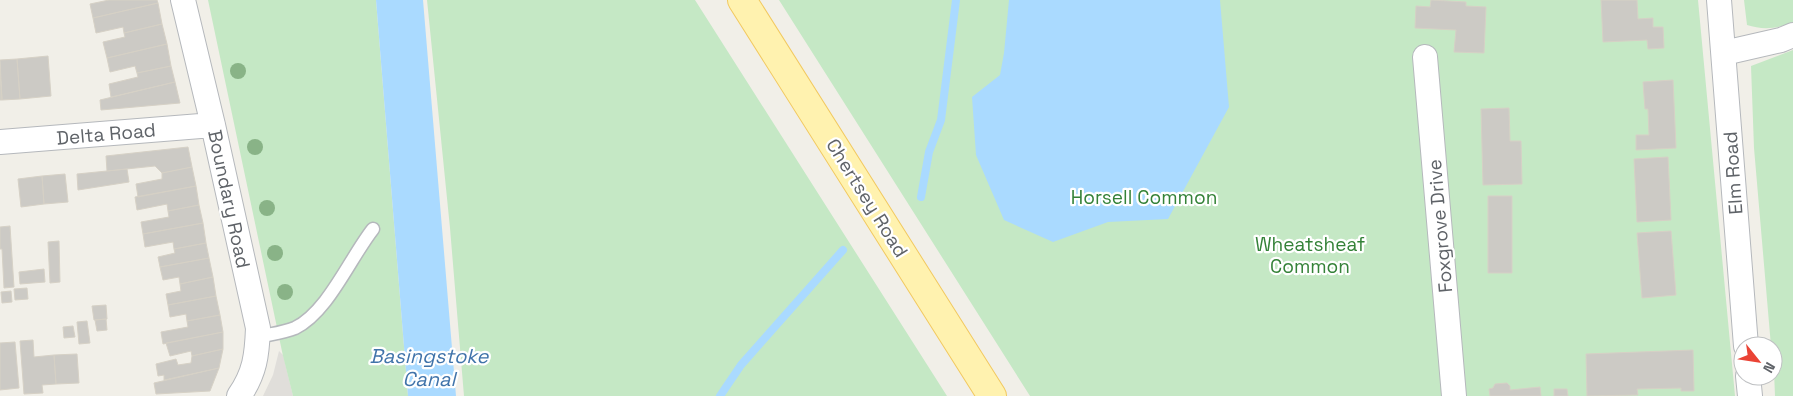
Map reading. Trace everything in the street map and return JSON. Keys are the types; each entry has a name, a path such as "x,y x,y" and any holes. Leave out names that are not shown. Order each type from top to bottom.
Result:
{"main road":[{"name":"Chertsey Road","path":"742,0 992,396"}],"street":[{"name":"Boundary Road","path":"183,0 258,328 257,349 252,372 239,396"},
{"name":"Elm Road","path":"1719,0 1745,336"},
{"path":"1724,52 1781,40 1793,35"},
{"name":"Foxgrove Drive","path":"1426,57 1454,396"},
{"name":"Delta Road","path":"0,142 213,125"}],"lane":[{"path":"257,337 287,331 314,315 326,302 360,245 373,229"}],"shaded area":[{"path":"279,351 283,355 293,396 263,396 273,375"}],"green space":[{"path":"208,0 376,0 408,396 293,396"},
{"path":"427,0 695,0 947,396 464,396 450,228"},
{"name":"Horsell Common","path":"779,0 1698,0 1735,396 1030,396"},
{"path":"1744,0 1793,0 1793,22 1770,28 1758,28 1747,25"},
{"path":"1793,50 1793,396 1775,396 1775,386 1783,386 1783,336 1770,336 1754,148 1751,66"}],"water":[{"name":"Basingstoke Canal","path":"376,0 423,0 456,396 408,396"},
{"name":"Horsell Common","path":"1009,0 1220,0 1229,107 1168,219 1108,222 1053,242 1004,220 976,155 972,97 1000,75"}],"building":[{"path":"109,0 157,0 158,3 93,18 90,4"},
{"path":"1431,0 1466,2 1466,6 1486,7 1484,53 1454,52 1456,30 1415,28 1416,6 1430,7"},
{"path":"1601,0 1637,0 1638,19 1653,18 1653,27 1663,27 1664,48 1648,49 1647,40 1603,42"},
{"path":"158,3 162,24 124,33 123,27 96,33 93,18"},
{"path":"162,24 167,44 107,58 103,42 125,37 124,33"},
{"path":"167,44 171,66 137,73 135,66 110,72 107,58"},
{"path":"48,56 51,96 20,99 17,59"},
{"path":"17,59 20,99 2,100 0,60"},
{"path":"171,66 175,82 111,97 109,84 138,77 137,73"},
{"path":"0,71 2,100 0,100"},
{"path":"1673,80 1676,148 1636,150 1636,135 1649,135 1648,109 1645,109 1643,82"},
{"path":"175,82 180,103 101,110 100,100"},
{"path":"1509,108 1510,141 1521,141 1522,184 1483,185 1481,109"},
{"path":"188,147 192,167 162,173 155,166 107,171 106,156"},
{"path":"1668,157 1671,220 1637,222 1634,159"},
{"path":"192,167 196,186 138,197 136,184 162,179 162,173"},
{"path":"127,169 129,182 78,190 77,174"},
{"path":"65,174 68,202 44,204 42,176"},
{"path":"42,176 44,204 21,207 18,179"},
{"path":"196,186 199,205 168,211 167,204 137,210 135,197"},
{"path":"1488,196 1512,196 1512,273 1488,273"},
{"path":"199,205 203,223 143,234 141,222 169,217 168,211"},
{"path":"203,223 206,243 174,249 173,242 145,247 143,234"},
{"path":"10,226 14,287 4,288 0,227"},
{"path":"1671,231 1676,295 1642,298 1637,233"},
{"path":"59,241 60,282 50,283 48,242"},
{"path":"206,243 209,258 160,267 158,257 175,253 174,249"},
{"path":"209,258 213,277 180,284 179,277 163,280 160,267"},
{"path":"44,269 45,282 20,284 19,272"},
{"path":"213,277 216,296 168,305 166,294 181,291 180,284"},
{"path":"27,288 28,299 15,300 14,289"},
{"path":"11,291 12,302 2,303 1,292"},
{"path":"216,296 220,315 187,321 186,314 170,317 168,305"},
{"path":"106,305 107,319 94,320 92,306"},
{"path":"220,315 223,332 163,344 161,332 188,327 187,321"},
{"path":"106,319 107,330 97,331 95,320"},
{"path":"87,321 90,343 79,344 77,322"},
{"path":"73,326 75,337 64,338 63,327"},
{"path":"223,332 223,349 192,356 191,351 170,356 166,343"},
{"path":"33,340 34,357 54,355 56,384 42,385 43,393 24,394 20,341"},
{"path":"15,342 19,388 0,390 0,343"},
{"path":"223,349 219,368 164,380 164,375 158,376 156,364 176,359 178,365 191,363 192,356"},
{"path":"1693,350 1694,391 1681,391 1681,388 1637,389 1638,395 1587,396 1586,354"},
{"path":"77,354 79,383 56,384 54,355"},
{"path":"219,368 210,391 156,394 154,383"},
{"path":"1507,383 1510,386 1510,390 1540,387 1541,396 1490,396 1489,389 1493,388 1495,384"},
{"path":"1554,389 1567,389 1568,396 1554,396"}],"waterway":[{"path":"921,197 929,152 941,120 956,0"},
{"path":"720,396 741,365 843,250"}],"park label":[{"name":"Wheatsheaf Common","path":"1310,255"}]}
